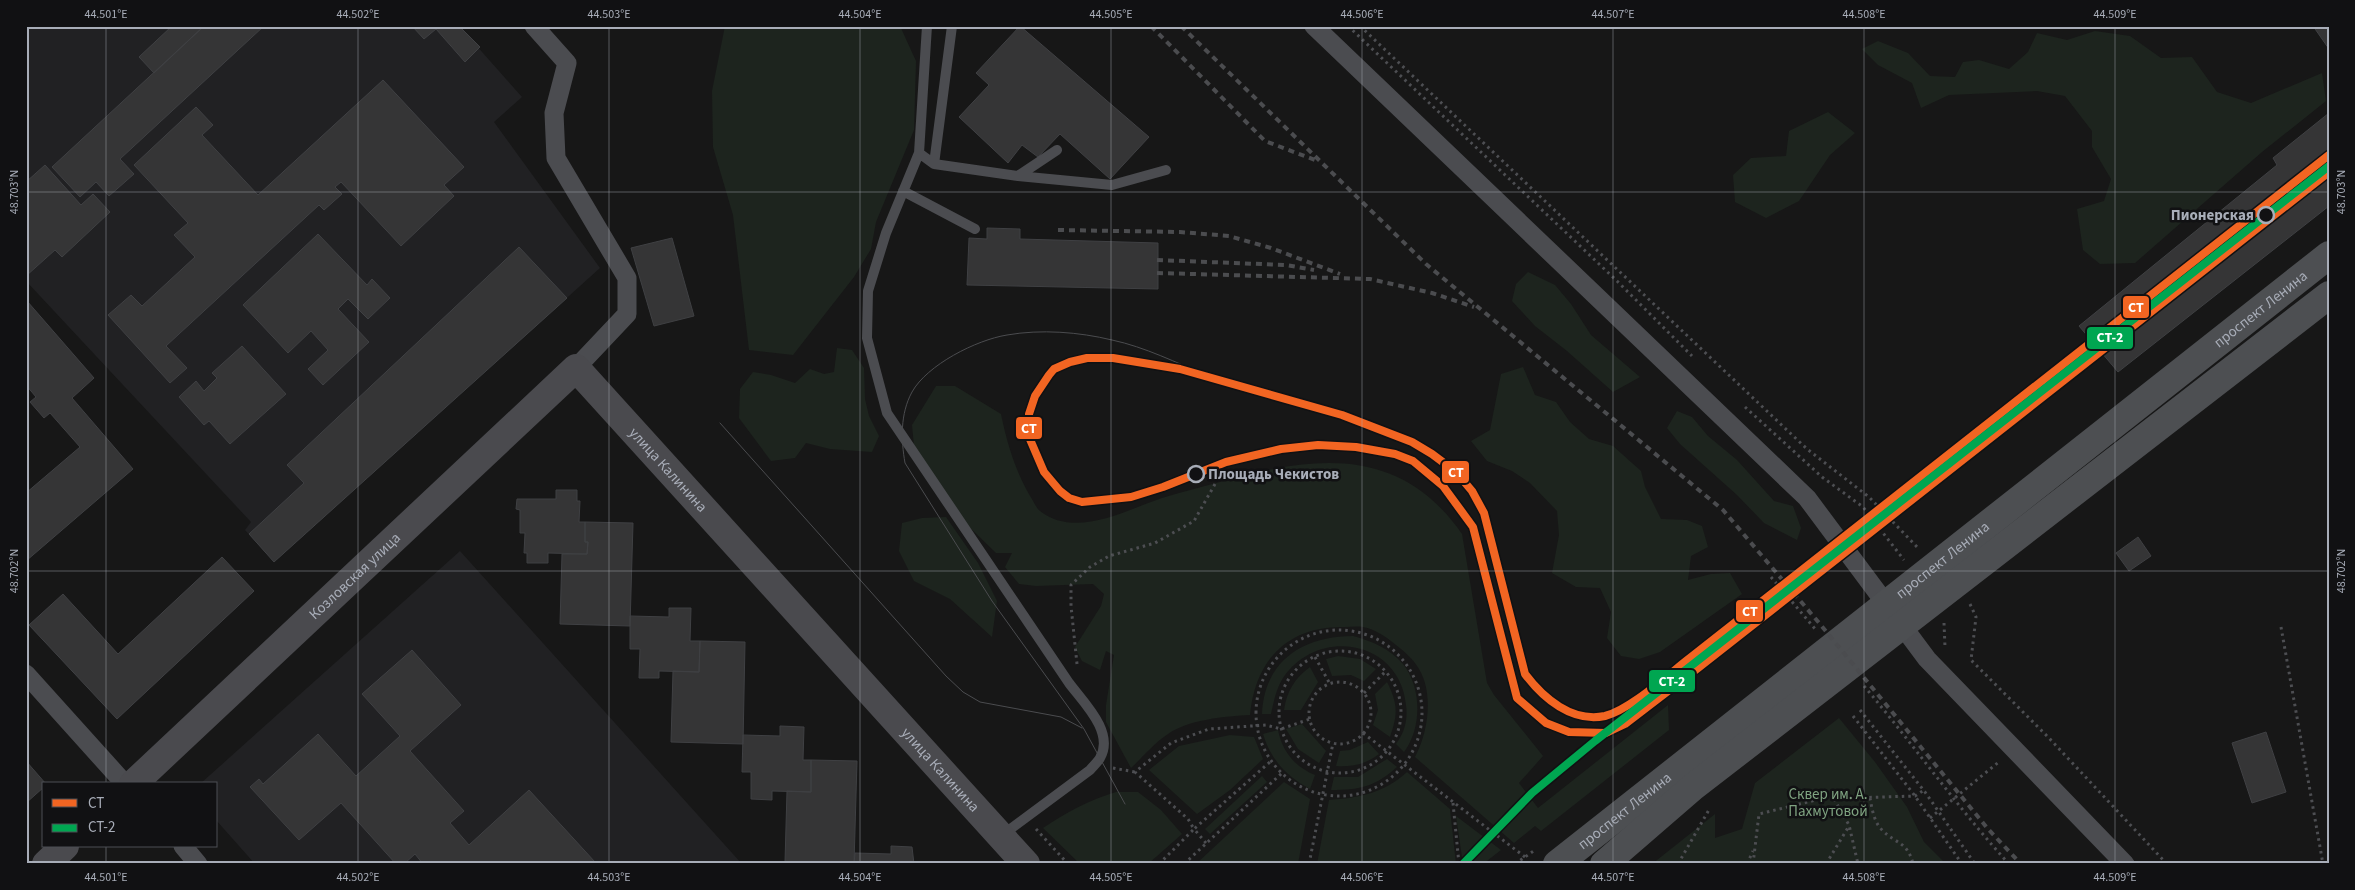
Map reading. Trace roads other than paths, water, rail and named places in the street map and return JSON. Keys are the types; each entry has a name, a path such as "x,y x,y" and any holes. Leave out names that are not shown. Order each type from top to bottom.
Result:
{"main road":[{"name":"проспект Ленина","path":"1604,864 2329,255"},
{"name":"проспект Ленина","path":"1557,864 1694,787 2329,295"}],"street":[{"path":"534,26 567,63 554,113 556,158 627,278 627,314 576,368"},
{"path":"1314,26 1808,498 1928,659 2125,864"},
{"name":"Козловская улица","path":"135,782 576,368"},
{"name":"улица Калинина","path":"576,368 1000,836 1019,861"},
{"path":"26,674 124,782"},
{"path":"46,864 63,848"},
{"path":"184,848 197,863"}],"lane":[{"path":"927,26 919,154 886,233 868,291 867,338 887,413 1097,721 1104,736 1101,757 1090,770 1000,836"},
{"path":"934,164 952,26"},
{"path":"1018,176 1057,150"},
{"path":"919,154 934,164 1018,176 1112,185 1166,170"},
{"path":"903,191 975,229"}],"tram line":[{"path":"1125,804 1084,729 992,601 905,463 902,436 903,418 912,392 919,382 940,363 981,342 1020,333 1060,332 1112,340 1149,351 1208,376"},
{"path":"720,423 946,676 963,692 980,702 1061,717 1082,728"}],"railway":[{"path":"1151,26 1265,141 1315,160"},
{"path":"1181,26 1426,264 1723,510 1820,624 1988,829 2021,864"},
{"path":"1058,230 1180,232 1229,236 1271,248 1340,274"},
{"path":"1157,260 1286,265 1314,270"},
{"path":"1157,273 1370,279 1432,293 1474,307"}],"place":[{"name":"Пионерская","path":"2266,215"},
{"name":"Площадь Чекистов","path":"1196,474"}],"park label":[{"name":"Сквер им. А. Пахмутовой","path":"1828,802"}]}
